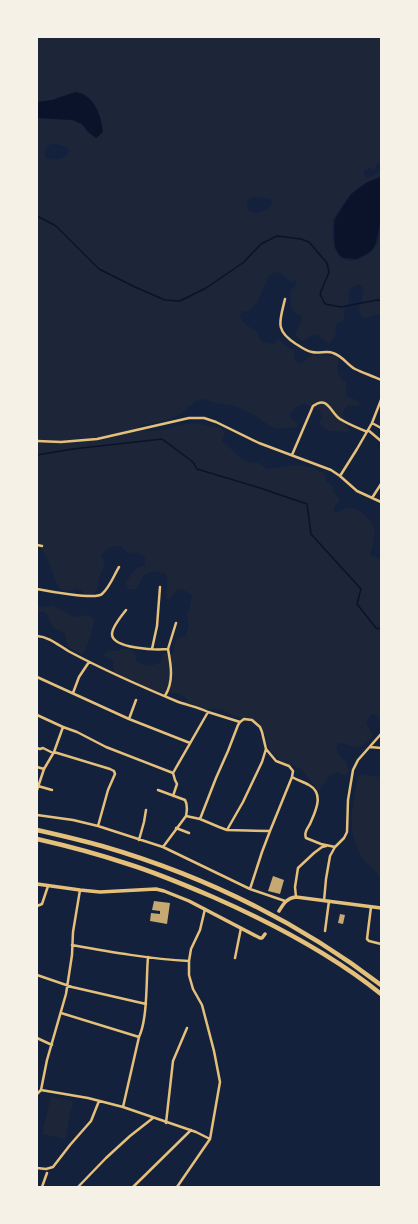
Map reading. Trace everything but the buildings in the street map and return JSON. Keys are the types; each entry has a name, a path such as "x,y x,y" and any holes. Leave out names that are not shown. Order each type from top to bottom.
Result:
{"highway":[{"path":"37,830 102,846 199,880 256,906 310,936 381,985"},
{"path":"37,839 130,864 178,882 251,914 306,943 362,978 381,994"}],"main road":[{"path":"37,884 100,892 156,889 171,893 205,909 260,938 265,936"},
{"path":"279,911 285,901 296,897 381,908"}],"street":[{"path":"285,299 280,321 281,330 284,335 299,346 312,352 335,353 353,368 381,380"},
{"path":"340,476 372,423 381,400"},
{"path":"292,456 313,406 320,402 331,407 336,416 341,420 367,431 381,441"},
{"path":"37,441 61,442 97,439 189,418 204,418 216,422 250,439 326,468 340,476 357,491 381,502"},
{"path":"372,423 381,428"},
{"path":"372,498 381,484"},
{"path":"37,545 42,546"},
{"path":"37,589 48,592 98,596 101,595 106,589 119,567"},
{"path":"152,649 156,633 160,587"},
{"path":"126,610 112,631 112,637 116,641 122,644 152,649 168,649"},
{"path":"165,696 171,683 171,665 168,649 176,623"},
{"path":"37,636 48,638 90,662 165,696 184,704 198,707 208,712 240,722"},
{"path":"73,693 79,677 90,662"},
{"path":"37,677 129,719 190,743"},
{"path":"129,719 136,700"},
{"path":"173,796 177,784 173,773 208,712"},
{"path":"37,715 77,732 106,747 173,773"},
{"path":"200,819 240,722 244,719 252,720 260,727 266,749 276,761 289,766 293,771 292,777 260,857 250,889"},
{"path":"37,790 44,769 54,752 63,727"},
{"path":"324,901 327,869 330,856 335,847 344,838 346,832 348,800 353,770 358,760 381,734"},
{"path":"370,747 381,748"},
{"path":"37,748 40,750 43,748 114,771 115,774 108,790 98,826"},
{"path":"227,830 243,802 262,762 266,749"},
{"path":"37,767 44,769"},
{"path":"292,777 310,785 317,793 318,797 315,813 305,833 306,838 327,846 335,847"},
{"path":"38,786 52,790"},
{"path":"158,790 185,800 186,802 186,816 163,847"},
{"path":"139,840 146,810"},
{"path":"37,815 73,820 98,826 163,847 250,889 285,901"},
{"path":"186,816 200,819 227,830 270,831"},
{"path":"176,828 188,833"},
{"path":"296,897 298,868 314,853 322,847 327,846"},
{"path":"37,906 42,904 48,886"},
{"path":"37,1094 41,1090 47,1060 68,985 80,890"},
{"path":"325,931 329,901"},
{"path":"371,907 367,939 369,941 381,944"},
{"path":"177,1187 210,1139 220,1082 214,1051 202,1005 193,989 190,976 189,961 191,949 200,930 205,909"},
{"path":"235,958 241,928"},
{"path":"72,945 115,953 189,961"},
{"path":"123,1107 138,1037 141,1032 146,1004 148,957"},
{"path":"37,975 68,985 146,1004"},
{"path":"61,1013 138,1037"},
{"path":"166,1122 173,1061 187,1028"},
{"path":"37,1038 52,1045"},
{"path":"41,1090 123,1107 191,1130 210,1139"},
{"path":"37,1168 46,1169 53,1167 91,1121 99,1101"},
{"path":"78,1187 130,1136 153,1118"},
{"path":"133,1187 191,1130"},
{"path":"42,1187 47,1173"}],"shaded area":[{"path":"37,37 381,37 381,165 378,163 375,170 370,168 366,169 364,171 364,175 365,178 367,178 381,171 381,176 362,185 352,193 343,204 333,220 332,236 336,251 340,256 346,260 353,261 364,257 374,249 378,241 381,223 381,315 374,315 364,318 360,314 359,308 364,290 359,284 351,288 348,292 349,302 344,310 343,321 337,323 335,337 329,344 317,335 311,335 302,341 295,335 302,317 292,309 291,306 291,289 294,289 297,279 292,283 281,273 275,272 269,276 257,303 247,312 241,312 240,316 244,323 258,333 262,342 273,344 279,339 287,347 293,349 294,360 300,364 310,357 318,355 338,357 339,361 337,372 346,382 346,395 359,402 359,406 348,405 345,408 343,415 349,431 329,431 319,424 322,418 320,411 304,404 298,406 290,414 290,418 298,423 297,427 277,429 236,406 211,402 204,399 196,401 191,406 189,405 180,414 174,417 140,426 144,430 151,431 194,423 222,428 225,432 222,441 243,460 259,463 267,469 295,465 312,467 325,474 326,481 333,487 333,492 340,499 334,508 334,511 340,512 348,508 353,508 366,516 374,528 375,535 370,554 381,559 381,722 378,717 373,714 369,717 366,723 373,735 363,746 356,747 339,743 336,747 338,753 346,761 349,772 345,775 337,772 331,774 319,791 301,769 283,763 270,751 261,725 247,722 220,709 198,711 187,707 187,699 179,695 154,691 115,673 113,666 114,662 104,654 108,651 129,649 135,652 136,661 148,665 160,663 163,654 173,654 174,646 178,638 185,637 187,631 189,621 186,613 189,610 192,595 182,589 176,591 170,599 166,599 167,577 164,573 153,571 143,576 136,589 128,589 126,583 135,569 145,566 145,557 141,554 127,552 120,546 109,548 101,556 105,564 95,592 88,596 77,588 71,591 64,590 58,586 47,559 37,544 37,118 72,120 82,124 88,132 102,124 96,107 83,93 68,94 52,100 37,102","holes":["52,144 66,147 69,150 66,156 60,159 46,158 45,150","255,197 271,199 272,204 270,207 260,212 256,213 250,211 247,209 247,202 250,198"]},
{"path":"76,92 83,94 88,98 99,113 103,132 96,138 88,132 82,124 73,120 37,118 37,102 52,100"},
{"path":"381,177 381,218 376,243 372,250 365,255 356,259 344,258 340,256 335,248 335,219 351,194 366,183"},
{"path":"51,605 73,617 86,615 94,619 90,637 82,655 67,646 65,634 53,627 48,616 44,612 37,613 37,606 47,607"},
{"path":"381,770 381,879 364,860 358,850 352,830 352,810 358,777 361,774 378,777"},
{"path":"51,1096 73,1101 65,1139 42,1134"}],"waterway":[{"path":"37,216 56,226 99,269 165,300 180,301 206,288 244,262 261,244 277,236 301,239 309,242 327,263 329,272 320,294 325,304 341,307 377,300 381,301"},
{"path":"37,455 73,449 162,439 193,462 197,469 307,504 311,534 361,589 357,604 376,628 381,629"}]}
